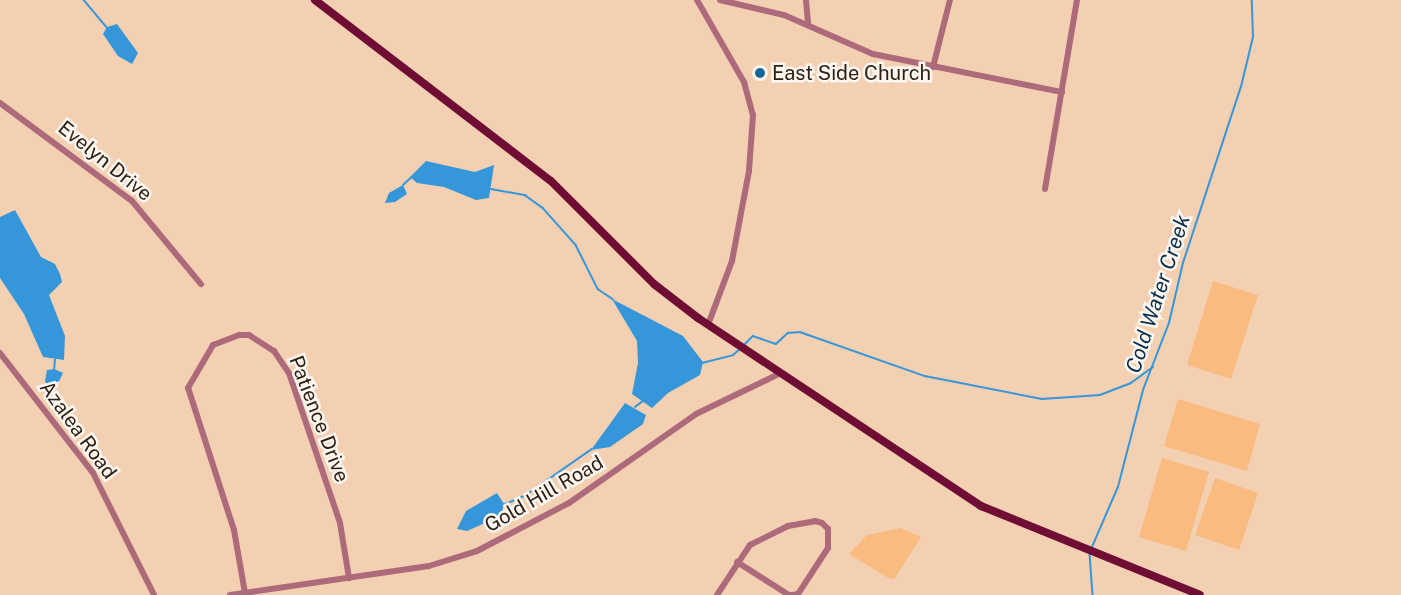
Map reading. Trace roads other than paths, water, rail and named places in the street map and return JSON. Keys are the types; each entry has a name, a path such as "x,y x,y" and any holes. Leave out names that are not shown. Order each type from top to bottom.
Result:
{"main road":[{"path":"315,0 551,181 654,284 708,325 961,495 1006,518 1200,595"}],"street":[{"path":"699,0 744,82 753,115 748,171 732,261 708,325"},
{"path":"720,0 778,13 873,54 1062,92"},
{"path":"807,0 808,25"},
{"path":"933,67 950,0"},
{"path":"1045,189 1077,0"},
{"name":"Evelyn Drive","path":"0,103 132,201 201,284"},
{"name":"Patience Drive","path":"245,593 232,522 188,388 213,345 239,335 249,335 274,351 289,373 340,524 349,578"},
{"name":"Azalea Road","path":"0,353 93,473 154,595"},
{"name":"Gold Hill Road","path":"230,595 429,566 501,540 569,503 696,414 781,373"},
{"path":"717,595 737,561 750,545 767,534 801,522 822,523 828,529 828,548 798,594 790,595 737,561"}],"water":[{"path":"117,24 138,53 132,64 118,56 103,34 107,27"},
{"path":"426,161 475,172 494,165 489,198 476,200 444,187 417,183 410,177"},
{"path":"403,185 407,194 395,202 385,203 389,193"},
{"path":"15,210 41,257 55,264 60,274 62,282 49,295 65,336 64,360 43,357 24,314 0,278 0,217"},
{"path":"612,299 683,336 703,362 700,375 668,393 652,408 632,394 638,363 637,341"},
{"path":"54,369 63,373 52,396 45,381 47,370"},
{"path":"625,403 646,415 643,424 610,447 591,450"},
{"path":"497,493 504,504 501,516 467,531 457,529 466,511"}],"waterway":[{"path":"84,0 107,27"},
{"name":"Cold Water Creek","path":"1092,547 1118,487 1143,390 1169,323 1183,263 1241,87 1253,37 1252,0"},
{"path":"403,185 412,177"},
{"path":"491,189 525,195 543,208 576,245 598,289 613,299"},
{"path":"745,344 753,336 776,344 788,333 800,332 925,376 1042,399 1100,395 1131,383 1153,367"},
{"path":"702,363 733,355 739,350"},
{"path":"54,371 55,360"},
{"path":"635,407 643,401"},
{"path":"503,505 526,495 592,449"},
{"name":"Cold Water Creek","path":"1090,554 1093,595"}],"place":[{"name":"East Side Church","path":"760,73"}]}
